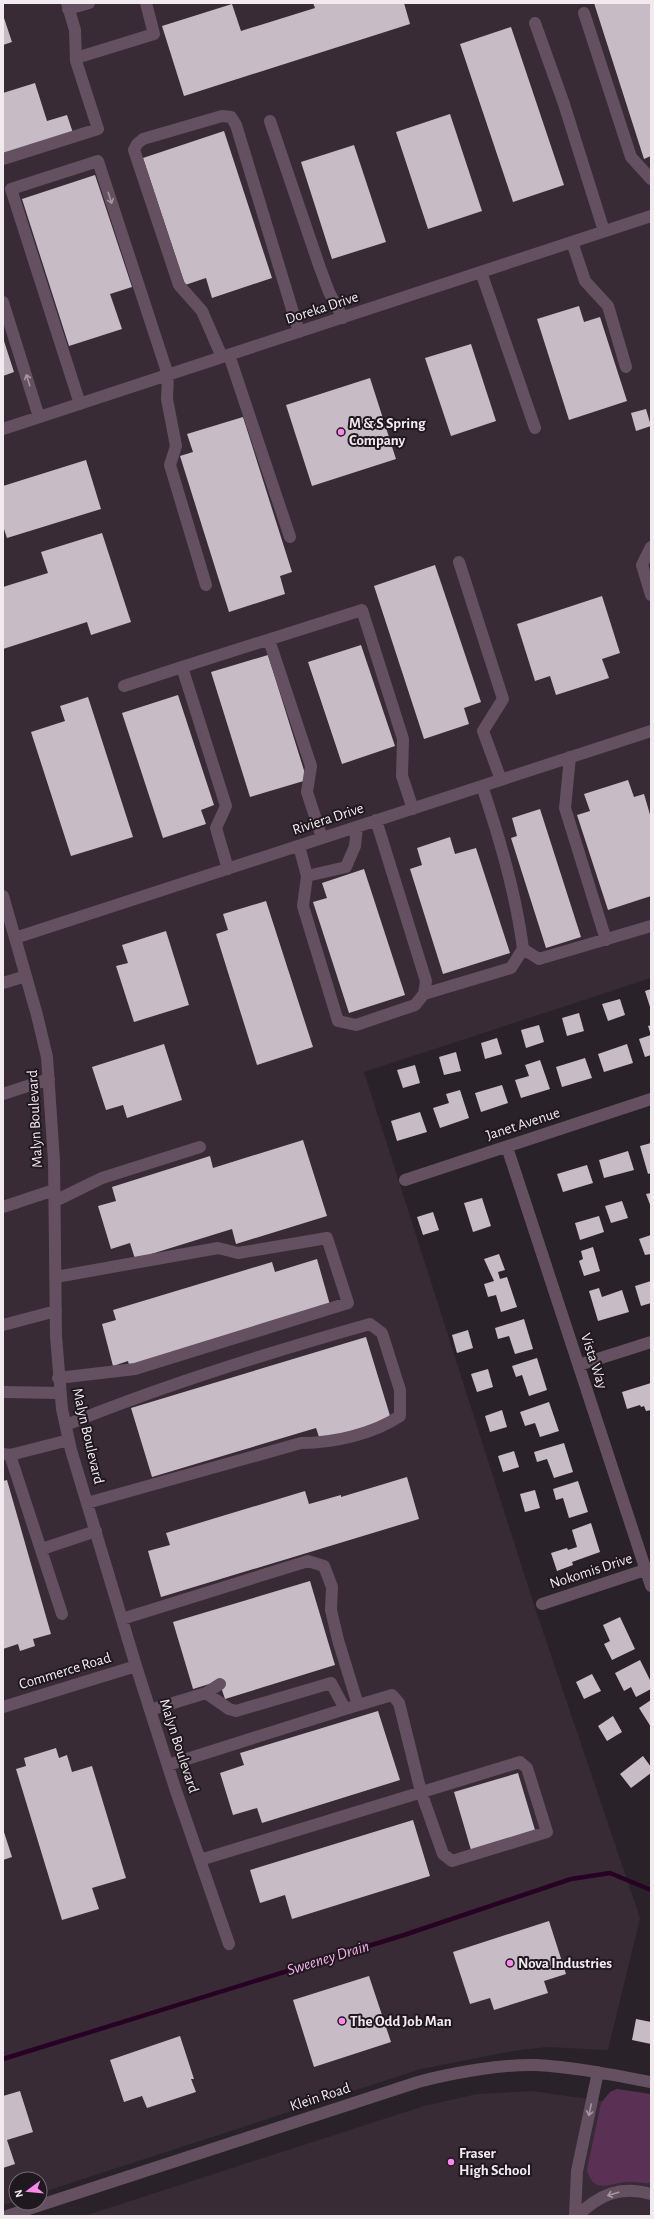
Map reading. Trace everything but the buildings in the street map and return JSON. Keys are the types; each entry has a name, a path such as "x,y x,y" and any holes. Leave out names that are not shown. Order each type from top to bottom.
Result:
{"street":[{"path":"3,159 98,129 76,58 75,30 68,6 90,3"},
{"path":"76,58 154,34 146,3"},
{"path":"584,13 631,157 651,179"},
{"path":"535,23 564,104 604,231"},
{"path":"290,537 226,356 202,311 179,285 134,150 137,144 143,139 222,116 231,117 236,125 299,332"},
{"path":"270,120 320,268 329,292 343,318"},
{"path":"80,404 11,190 98,161 168,375 167,399 176,446 170,465 206,585"},
{"name":"Doreka Drive","path":"3,429 651,216"},
{"path":"572,242 585,281 608,306 626,367"},
{"path":"481,272 535,428"},
{"path":"3,302 39,417"},
{"path":"651,547 642,565 651,595"},
{"path":"460,562 502,699 483,731 501,780"},
{"path":"124,686 362,610 402,739 402,776 413,809"},
{"path":"269,640 311,766 306,792 322,838"},
{"path":"182,667 226,806 216,828 228,869"},
{"name":"Riviera Drive","path":"15,938 651,731"},
{"path":"570,757 565,808 606,940"},
{"path":"424,994 511,968 523,949 519,920 500,839 482,786"},
{"path":"299,846 308,876 303,906 338,1021 356,1025 415,1005 424,994 426,981 376,820"},
{"path":"308,876 346,867 355,846 357,827"},
{"name":"Malyn Boulevard","path":"3,896 7,927 15,938 26,976 45,1050 49,1079 55,1195 58,1378 69,1440 136,1666 229,1944"},
{"path":"523,949 539,959 651,926"},
{"path":"3,983 26,976"},
{"path":"3,1094 49,1079"},
{"name":"Janet Avenue","path":"405,1180 651,1099"},
{"path":"3,1207 55,1195 102,1178 200,1147"},
{"name":"Vista Way","path":"507,1147 648,1569 651,1586"},
{"path":"56,1277 218,1248 238,1253 327,1238 348,1303 135,1369 58,1378"},
{"path":"3,1324 56,1311"},
{"path":"66,1425 119,1403 287,1348 370,1324 382,1333 400,1390 400,1416 386,1426 323,1443 301,1443 87,1503"},
{"path":"579,1366 651,1342"},
{"path":"3,1392 60,1393"},
{"path":"62,1614 42,1549 7,1454 69,1440"},
{"path":"42,1549 96,1532"},
{"path":"122,1619 308,1561 324,1566 332,1587 331,1610 334,1641 358,1705"},
{"name":"Nokomis Drive","path":"542,1604 648,1569"},
{"name":"Commerce Road","path":"3,1708 136,1666"},
{"path":"206,1694 229,1709 236,1711 331,1683 345,1709"},
{"path":"150,1710 206,1694 220,1684"},
{"path":"168,1765 392,1695 398,1703 421,1792 443,1854 452,1861 547,1832 527,1768 520,1762 421,1792 200,1860"},
{"name":"Klein Road","path":"7,2216 428,2080 469,2071 534,2065 598,2072 651,2082"},
{"path":"576,2216 577,2171 598,2072"},
{"path":"576,2216 592,2202 614,2192 638,2190 651,2194"}],"shaded area":[{"path":"3,3 651,3 651,978 364,1072 535,1608 640,1918 608,2050 546,2047 512,2051 421,2069 48,2190 48,2171 8,2171 8,2203 3,2205"},
{"path":"617,2089 651,2094 651,2183 629,2182 602,2186 597,2185 593,2182 587,2170 601,2103 610,2092"},
{"name":"Fraser High School","path":"532,2091 651,2108 651,2216 84,2216 424,2106 477,2094"}],"waterway":[{"name":"Sweeney Drain","path":"3,2059 404,1935 571,1879 610,1873 651,1890"}],"place":[{"name":"M & S Spring Company","path":"341,432"},
{"name":"Nova Industries","path":"510,1963"},
{"name":"The Odd Job Man","path":"342,2021"},
{"name":"Fraser High School","path":"451,2162"}]}
